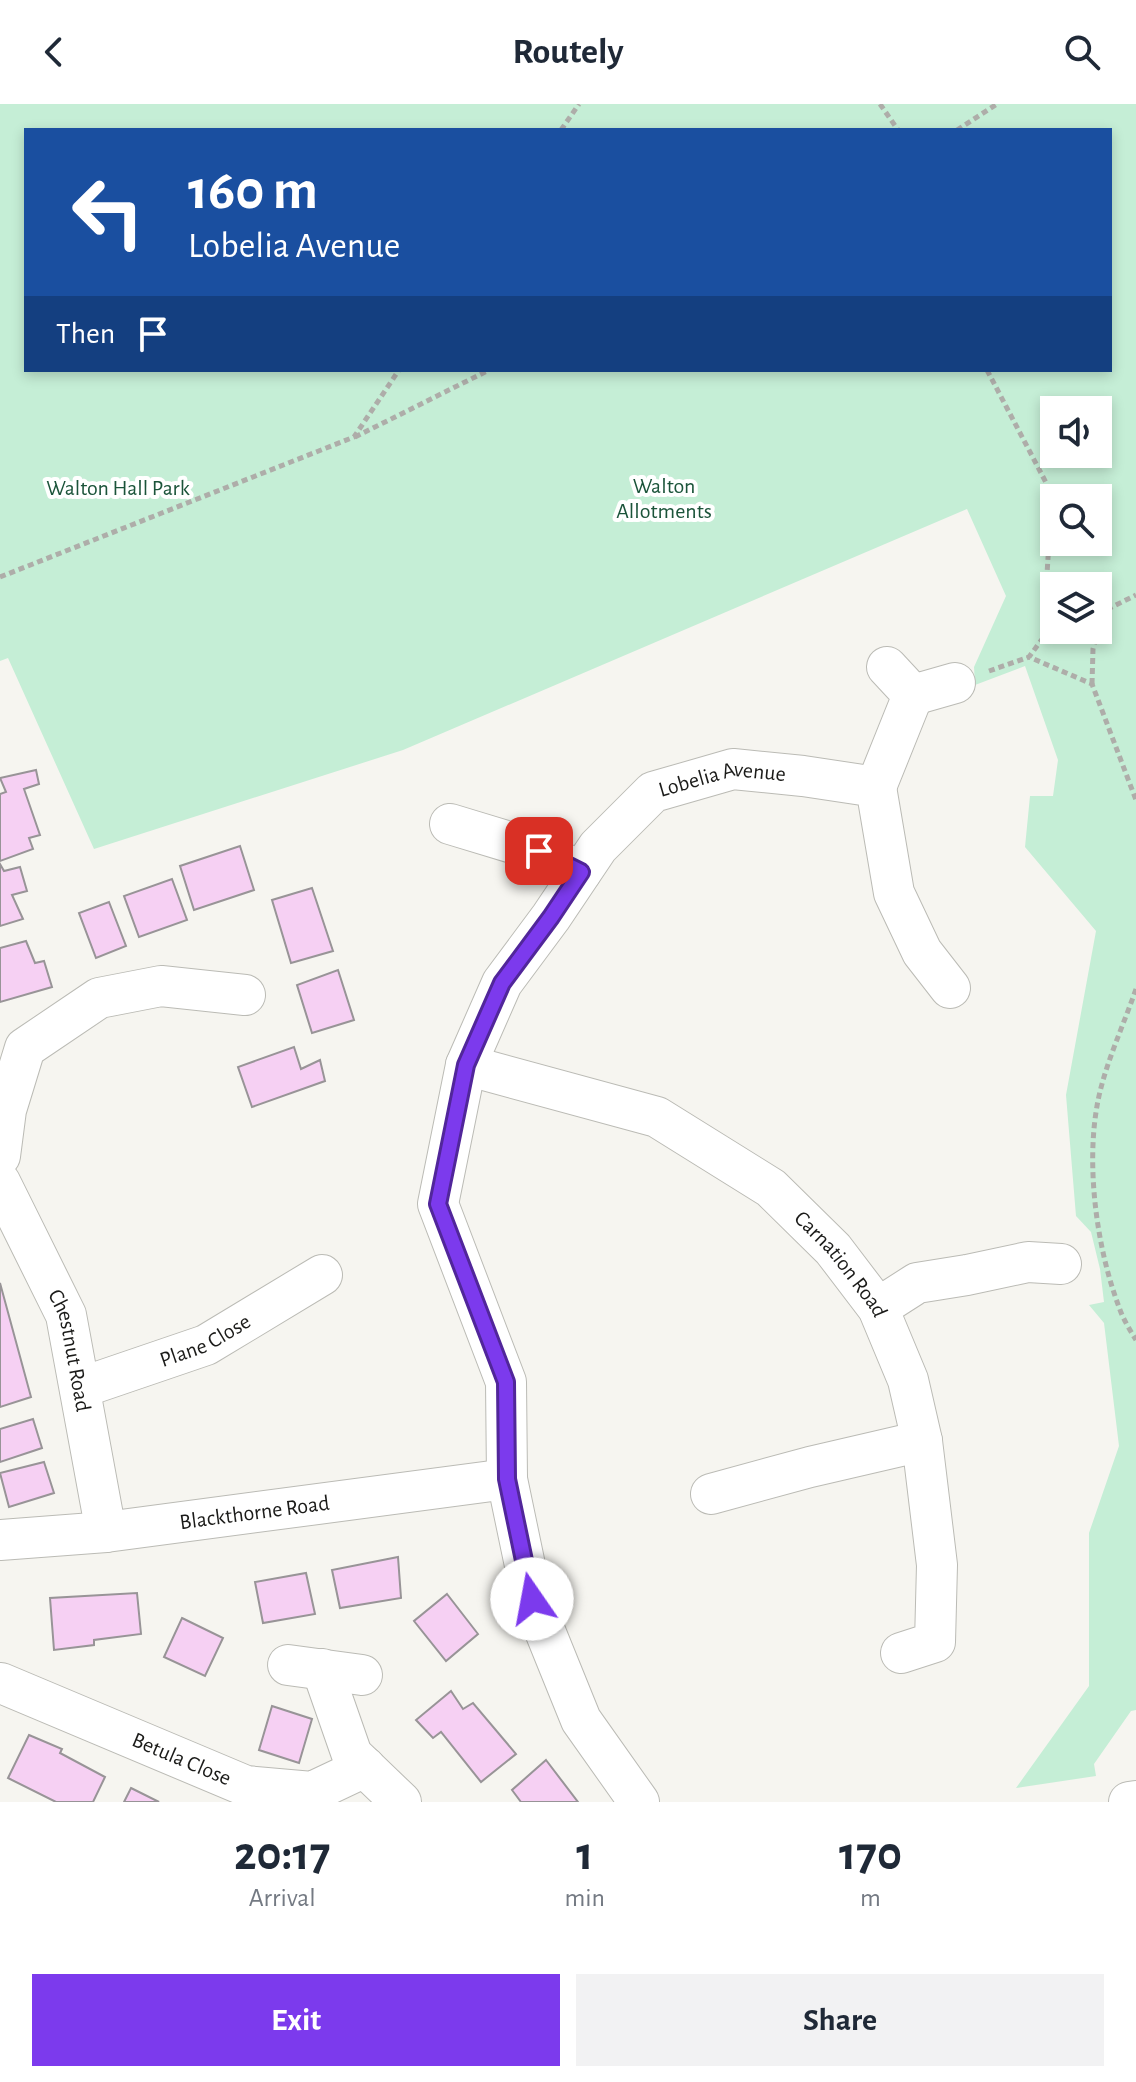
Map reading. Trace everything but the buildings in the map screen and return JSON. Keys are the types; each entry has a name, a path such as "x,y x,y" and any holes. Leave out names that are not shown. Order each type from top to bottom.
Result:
{"street":[{"path":"950,988 922,952 894,893 876,787 900,681 955,683"},
{"name":"Lobelia Avenue","path":"639,1802 581,1720 532,1599 507,1479 506,1382 438,1204 466,1065 502,983 598,847 653,792 733,769 876,787"},
{"path":"450,824 539,851 581,872"},
{"path":"0,1156 13,1038 99,998 161,986 245,995"},
{"name":"Carnation Road","path":"466,1065 657,1117 771,1188 833,1249 878,1308 908,1380 922,1441 937,1565 935,1642 901,1653"},
{"name":"Chestnut Road","path":"0,1182 66,1315 106,1532"},
{"path":"878,1308 917,1283 1028,1262 1061,1264"},
{"name":"Plane Close","path":"80,1388 206,1345 322,1275"},
{"path":"711,1494 922,1441"},
{"name":"Blackthorne Road","path":"0,1540 106,1532 507,1479"},
{"path":"362,1675 305,1667 352,1755 401,1802"},
{"name":"Betula Close","path":"1,1683 246,1786 312,1792 365,1767"},
{"path":"1129,1802 1136,1801"}],"path":[{"path":"562,128 579,104"},
{"path":"880,104 897,128"},
{"path":"960,128 997,104"},
{"path":"354,437 398,372"},
{"path":"0,577 354,437 485,372"},
{"path":"988,372 1052,494 1046,572"},
{"path":"1112,607 1136,595"},
{"path":"955,683 1029,657 1040,642"},
{"path":"1094,644 1092,684 1136,800"},
{"path":"1029,657 1092,684"},
{"path":"1136,989 1102,1083 1093,1132 1094,1177 1104,1258 1119,1309 1136,1340"}],"green space":[{"path":"0,104 1136,104 1136,1710 1131,1711 1094,1764 1096,1776 1016,1788 1089,1686 1089,1533 1119,1446 1104,1323 1089,1305 1104,1302 1091,1232 1076,1216 1066,1095 1096,931 1025,847 1030,796 1053,796 1058,760 1025,666 975,685 974,667 1006,596 967,509 403,750 94,849 8,658 0,661"}],"route":[{"path":"532,1599 507,1479 506,1382 438,1204 466,1065 502,983 581,872 539,851"}],"park label":[{"name":"Walton Hall Park","path":"118,488"},
{"name":"Walton Allotments","path":"664,498"}]}
